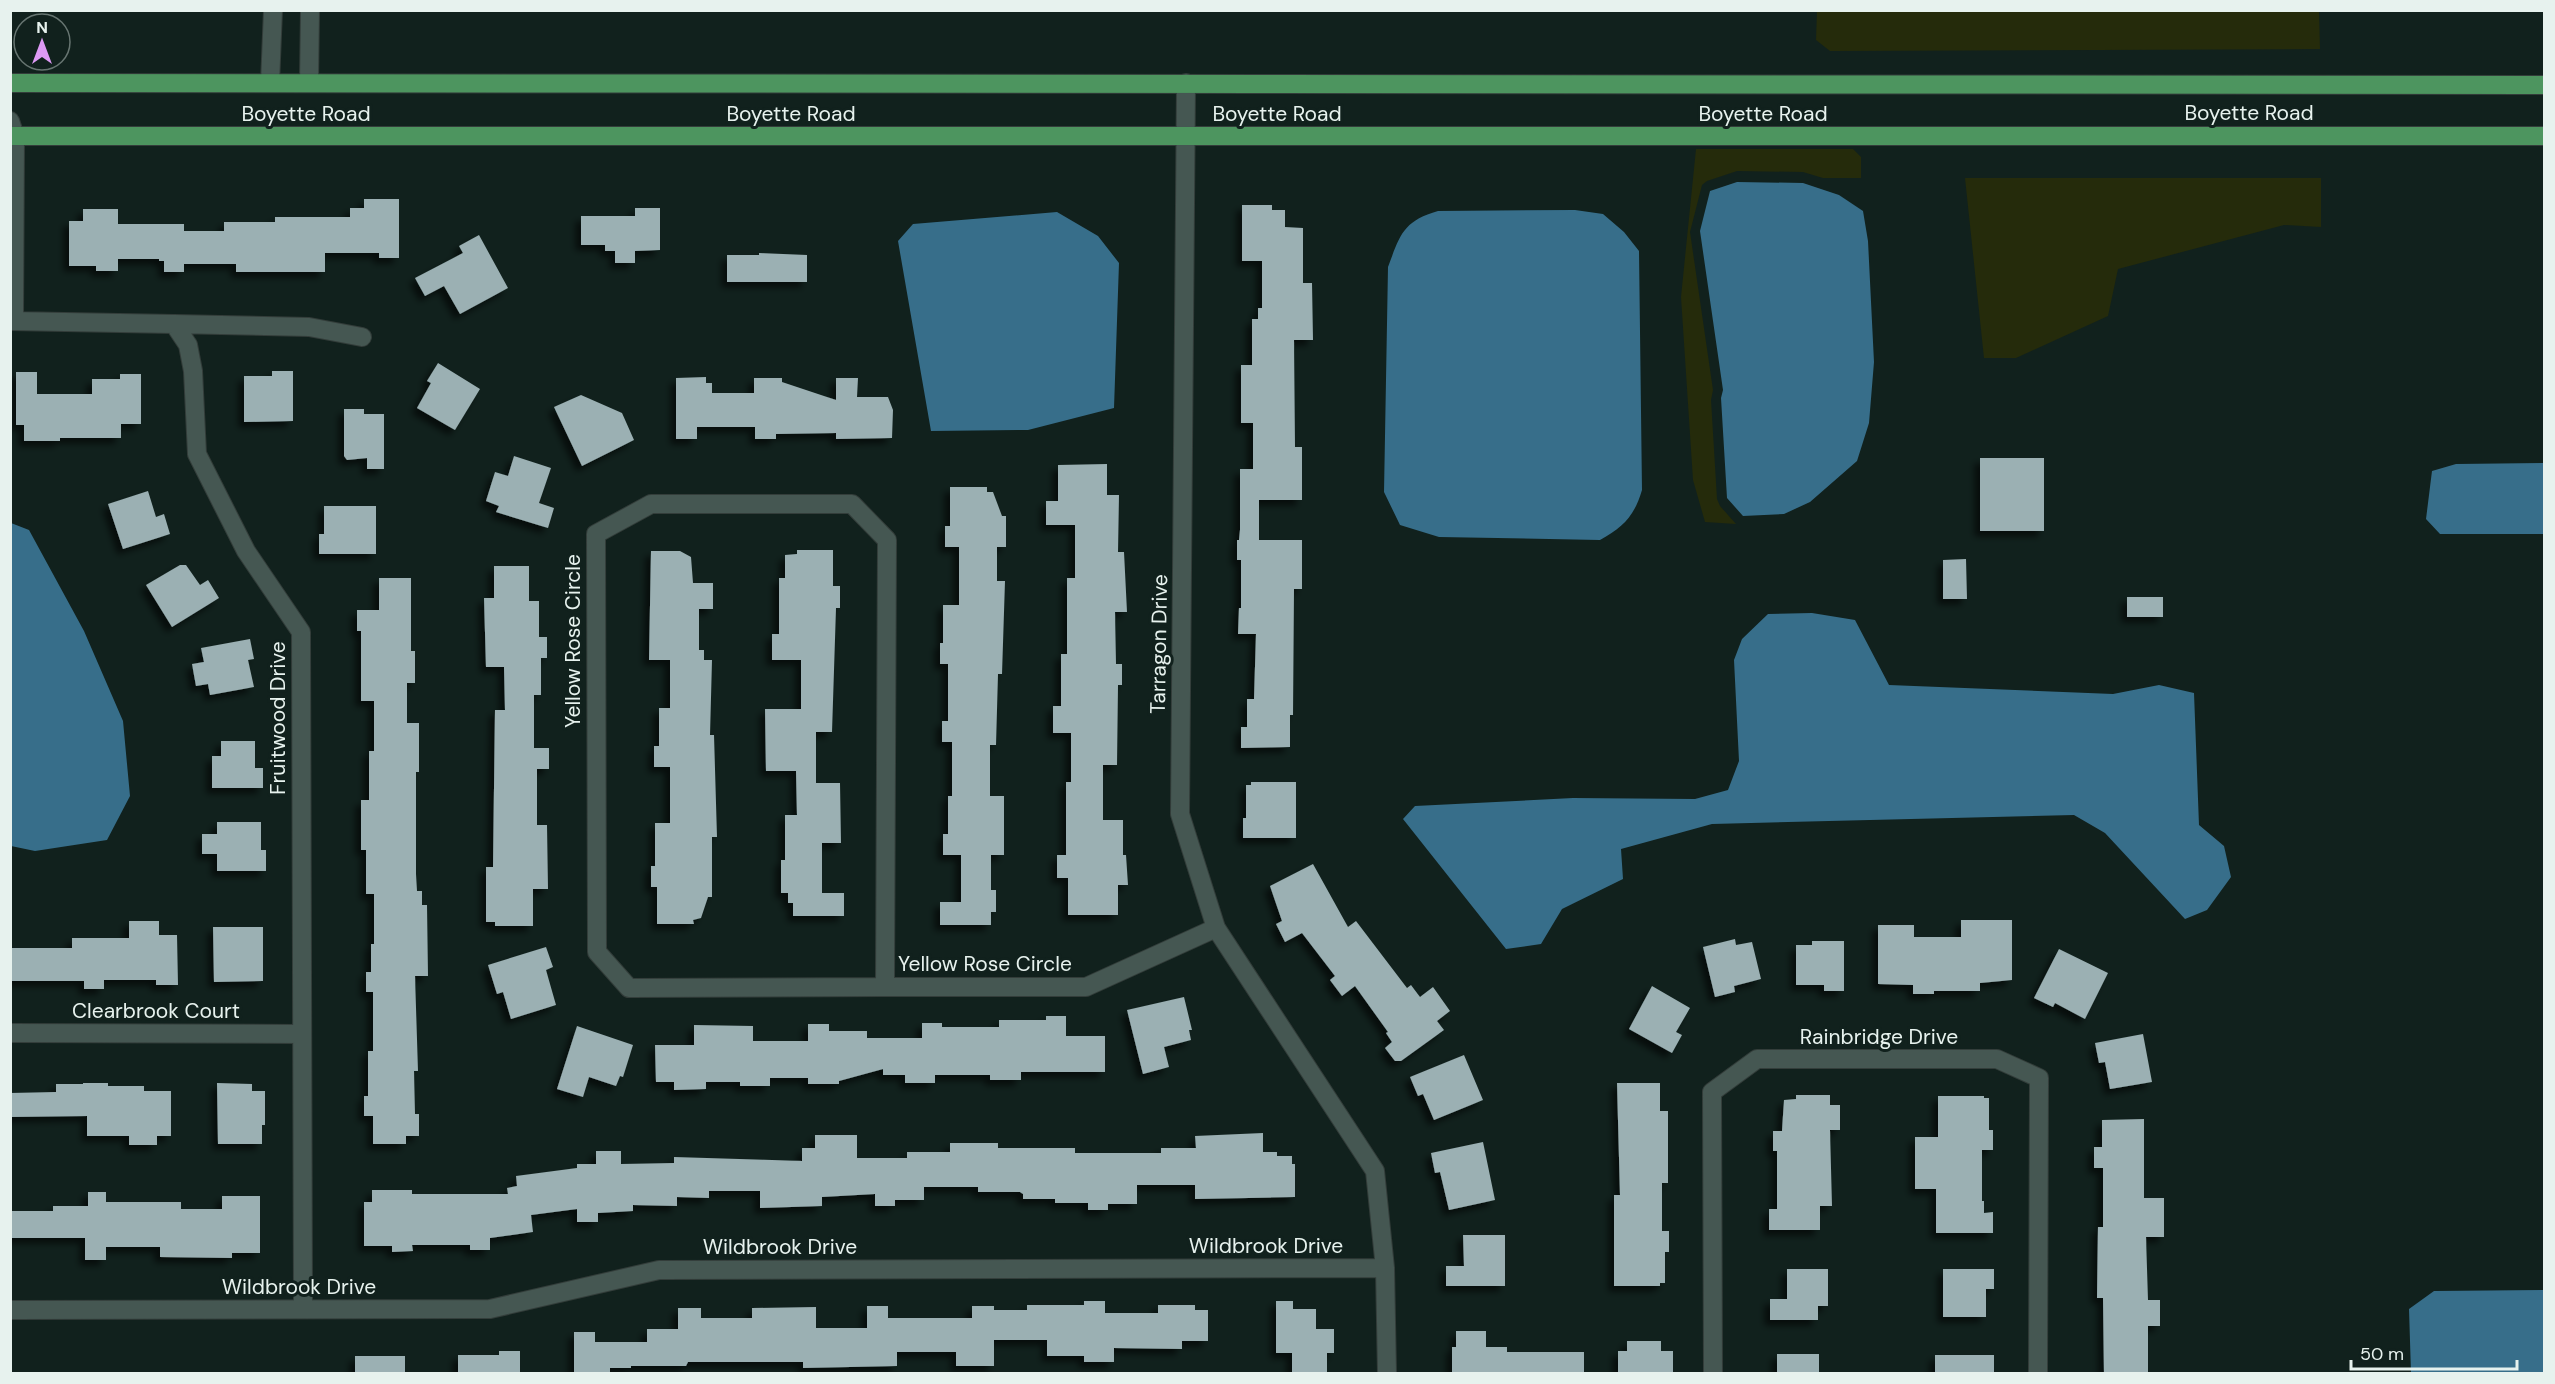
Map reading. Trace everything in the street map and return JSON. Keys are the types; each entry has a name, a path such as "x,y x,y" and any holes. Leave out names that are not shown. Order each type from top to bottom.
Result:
{"main road":[{"name":"Boyette Road","path":"10,83 2544,85"},
{"name":"Boyette Road","path":"12,131 1186,137 2544,136"}],"street":[{"path":"270,83 273,10"},
{"path":"309,83 310,10"},
{"name":"Tarragon Drive","path":"1186,83 1180,814 1216,928 1375,1171 1385,1268"},
{"path":"12,131 12,321 309,327 362,337"},
{"name":"Fruitwood Drive","path":"174,324 188,345 193,371 197,454 246,551 301,632 303,1309"},
{"name":"Yellow Rose Circle","path":"885,987 887,540 852,504 651,504 596,534 597,952 629,988 1086,987 1216,928"},
{"name":"Clearbrook Court","path":"10,1033 302,1034"},
{"name":"Rainbridge Drive","path":"1713,1374 1712,1092 1757,1059 1997,1059 2039,1078 2038,1374"},
{"path":"1385,1268 1387,1374"},
{"name":"Wildbrook Drive","path":"10,1310 490,1309 659,1270 1385,1268"}],"green space":[{"path":"1817,11 2319,11 2320,49 1830,51 1816,40"},
{"path":"1696,149 1853,149 1861,157 1861,178 1823,178 1803,172 1737,171 1707,181 1702,185 1690,232 1713,390 1711,400 1717,499 1720,506 1736,524 1705,522 1693,480 1681,297"},
{"path":"1965,178 2321,178 2321,227 2284,225 2118,269 2108,316 2016,358 1984,358"}],"water":[{"path":"1737,182 1803,183 1839,195 1863,211 1868,241 1874,362 1869,423 1857,461 1810,502 1784,514 1743,516 1727,498 1721,398 1723,390 1700,231 1710,191"},
{"path":"1575,210 1603,214 1624,232 1639,251 1642,490 1635,507 1621,526 1600,540 1439,537 1400,525 1384,492 1388,267 1400,238 1417,219 1438,211"},
{"path":"1057,212 1098,236 1119,263 1114,408 1028,430 931,431 898,241 913,224"},
{"path":"2544,463 2544,534 2440,534 2426,519 2432,471 2456,464"},
{"path":"11,523 29,530 84,631 123,721 130,796 107,840 35,851 11,846"},
{"path":"1812,613 1855,620 1889,685 2113,694 2159,685 2194,693 2199,825 2224,846 2231,877 2207,910 2185,919 2105,833 2074,815 1712,824 1621,849 1623,879 1562,909 1541,944 1506,949 1403,819 1415,806 1573,798 1695,799 1728,790 1739,761 1734,660 1742,639 1768,614"},
{"path":"2544,1290 2544,1373 2411,1373 2409,1309 2434,1291"}],"building":[{"path":"364,199 399,199 399,258 379,258 379,253 325,253 325,272 236,272 236,264 184,264 184,272 164,272 164,261 159,261 159,259 118,259 118,271 96,271 96,266 69,266 69,221 83,221 83,209 118,209 118,224 184,224 184,231 224,231 224,222 275,222 275,217 350,217 350,208 364,208"},
{"path":"1242,205 1272,205 1272,210 1285,210 1285,227 1303,228 1303,283 1312,283 1313,340 1294,340 1295,447 1302,447 1302,500 1259,500 1259,540 1302,540 1302,589 1294,589 1293,715 1290,715 1290,747 1241,748 1241,727 1247,727 1247,699 1254,699 1256,634 1238,634 1239,608 1241,608 1241,560 1237,560 1237,540 1239,540 1240,530 1240,469 1253,469 1253,423 1241,423 1241,365 1252,365 1252,319 1258,319 1258,308 1262,308 1262,261 1242,261"},
{"path":"635,208 660,208 660,250 635,251 635,263 615,263 615,251 605,251 605,245 581,245 581,216 635,216"},
{"path":"479,235 508,288 460,314 444,286 425,296 415,278 463,253 459,246"},
{"path":"759,253 807,255 807,282 727,282 727,255 759,255"},
{"path":"438,363 480,389 455,430 417,408 431,383 427,381"},
{"path":"272,371 293,371 293,421 244,422 244,376 272,376"},
{"path":"16,372 37,372 37,394 92,394 92,379 120,379 120,374 141,374 141,424 121,424 121,438 60,438 60,441 24,441 24,425 16,425"},
{"path":"706,377 706,383 712,383 712,393 754,393 754,378 782,378 782,382 836,400 836,378 858,378 857,397 888,397 893,410 892,438 836,439 836,433 776,434 776,439 755,439 755,427 697,427 697,439 676,439 676,378"},
{"path":"581,395 622,413 634,440 582,466 554,407"},
{"path":"344,409 364,409 364,414 384,414 384,469 367,469 367,458 347,460 344,456"},
{"path":"514,456 551,468 539,503 554,508 548,528 496,512 499,506 486,501 495,472 508,476"},
{"path":"1980,458 2044,458 2044,531 1980,531"},
{"path":"1107,464 1107,495 1119,495 1118,552 1124,552 1127,612 1115,612 1116,664 1122,664 1122,685 1118,685 1117,765 1103,765 1103,820 1123,820 1123,855 1126,855 1128,885 1118,885 1118,915 1068,915 1068,878 1057,878 1057,855 1066,855 1066,782 1071,782 1071,733 1053,733 1053,706 1061,706 1061,654 1067,654 1067,578 1075,578 1075,525 1046,525 1046,501 1058,501 1058,465"},
{"path":"950,487 987,487 987,492 993,492 1002,516 1006,516 1006,547 997,547 997,581 1005,581 1002,674 998,674 996,745 990,745 990,796 1004,796 1004,855 991,855 991,890 996,890 996,912 991,912 991,925 940,925 940,902 961,902 961,855 943,855 943,834 948,834 948,796 952,796 952,742 942,742 942,721 948,721 948,664 940,664 940,643 943,643 943,605 959,605 959,547 945,547 945,526 950,526"},
{"path":"148,491 156,517 164,514 170,534 123,549 108,504"},
{"path":"324,506 376,506 376,554 319,554 319,534 324,534"},
{"path":"797,550 833,550 833,586 840,586 840,608 836,608 832,732 816,732 816,783 840,783 841,843 822,843 822,893 844,893 844,916 793,916 793,903 788,903 788,893 781,893 781,860 785,860 785,815 797,815 796,771 766,771 765,709 801,709 801,660 772,660 772,634 779,634 779,578 785,578 785,555 797,554"},
{"path":"651,551 680,551 691,557 693,583 713,583 713,609 699,609 699,650 704,650 704,660 712,660 710,735 714,735 717,837 712,837 712,897 708,897 701,918 693,920 694,924 657,924 657,887 651,887 651,866 655,866 655,823 670,823 670,767 654,767 654,746 659,746 659,708 670,708 670,660 649,660"},
{"path":"1966,559 1967,599 1943,599 1943,560"},
{"path":"180,565 186,565 200,585 208,580 219,598 172,627 146,585"},
{"path":"494,566 529,566 529,601 539,601 539,637 547,637 547,658 541,658 541,695 534,695 534,748 549,748 549,769 537,769 537,825 547,825 548,889 533,889 533,926 495,926 495,922 486,922 486,867 493,867 495,710 505,710 504,667 486,667 484,598 494,598"},
{"path":"379,578 411,578 411,651 415,651 415,683 407,683 407,723 419,723 419,772 416,772 416,874 417,891 422,891 422,905 427,905 428,976 415,976 418,1071 414,1071 415,1114 419,1114 419,1136 406,1136 406,1144 373,1144 373,1116 364,1116 364,1096 368,1096 368,1051 373,1051 373,992 366,992 366,972 371,972 371,944 374,944 374,894 366,894 366,850 361,850 361,800 369,800 369,751 374,751 374,701 361,701 361,631 357,631 357,610 379,610"},
{"path":"2127,597 2163,597 2163,617 2127,617"},
{"path":"250,639 254,659 248,660 254,687 210,695 208,684 196,686 192,664 204,662 201,648"},
{"path":"221,741 255,741 255,768 263,768 263,788 212,788 212,756 221,756"},
{"path":"1251,782 1296,782 1296,838 1243,838 1243,818 1246,818 1246,785 1251,785"},
{"path":"217,822 261,822 261,850 266,850 266,871 217,871 217,854 202,854 202,834 217,834"},
{"path":"1313,864 1348,927 1356,921 1407,988 1411,985 1420,997 1433,987 1450,1011 1437,1021 1444,1030 1401,1061 1395,1061 1385,1048 1392,1042 1386,1033 1388,1032 1355,986 1342,996 1330,980 1335,976 1302,933 1285,942 1276,924 1282,921 1270,886"},
{"path":"1961,920 2012,920 2012,980 1980,983 1980,991 1934,991 1934,994 1913,994 1913,985 1878,984 1878,925 1914,925 1914,937 1961,937"},
{"path":"129,921 159,921 159,935 177,935 178,985 156,985 156,980 104,980 104,989 84,989 84,981 10,981 10,948 72,948 72,938 129,938"},
{"path":"213,927 263,927 263,981 214,982"},
{"path":"1735,939 1736,945 1752,942 1761,979 1734,986 1735,992 1715,997 1703,947"},
{"path":"1812,941 1844,941 1844,991 1824,991 1824,985 1796,985 1796,945 1812,945"},
{"path":"546,947 553,967 546,970 556,1005 511,1019 503,992 497,994 488,965"},
{"path":"2059,949 2108,973 2085,1019 2055,1003 2053,1007 2034,998"},
{"path":"1652,986 1690,1008 1676,1032 1682,1035 1672,1053 1629,1029"},
{"path":"1184,997 1192,1030 1189,1030 1191,1040 1164,1047 1169,1067 1143,1074 1127,1010"},
{"path":"1046,1016 1066,1016 1066,1036 1105,1036 1105,1072 1021,1072 1021,1080 990,1080 990,1075 935,1075 935,1083 905,1083 905,1075 883,1075 883,1069 839,1081 839,1084 808,1084 808,1078 770,1078 770,1086 740,1086 740,1082 706,1082 706,1089 674,1090 674,1082 656,1082 655,1045 694,1045 694,1025 753,1026 753,1041 808,1041 808,1024 829,1024 829,1031 867,1031 867,1038 922,1038 922,1023 942,1023 942,1027 999,1027 999,1020 1046,1020"},
{"path":"577,1026 633,1045 623,1077 620,1076 616,1086 589,1077 583,1097 557,1089"},
{"path":"2143,1034 2152,1082 2110,1089 2105,1062 2099,1063 2095,1043"},
{"path":"1464,1055 1483,1100 1434,1120 1423,1094 1418,1096 1410,1077"},
{"path":"217,1083 252,1084 252,1091 265,1091 265,1125 262,1125 262,1144 218,1144"},
{"path":"1617,1083 1660,1083 1660,1111 1668,1111 1668,1183 1662,1183 1662,1231 1669,1231 1669,1252 1665,1252 1665,1283 1660,1283 1660,1286 1614,1286 1614,1195 1620,1195"},
{"path":"56,1084 144,1086 144,1091 171,1091 171,1136 157,1136 157,1145 129,1145 129,1136 87,1136 87,1116 10,1117 10,1093 56,1092"},
{"path":"1796,1095 1830,1095 1830,1105 1840,1105 1840,1130 1830,1130 1832,1206 1820,1206 1820,1230 1769,1230 1769,1209 1777,1209 1777,1151 1773,1151 1773,1131 1782,1131 1784,1100 1796,1099"},
{"path":"1938,1096 1984,1096 1984,1098 1989,1098 1989,1130 1993,1130 1993,1150 1982,1150 1982,1201 1984,1201 1984,1213 1993,1212 1993,1233 1936,1233 1936,1189 1915,1189 1915,1137 1938,1137"},
{"path":"2144,1119 2144,1198 2164,1198 2164,1237 2146,1237 2148,1300 2160,1300 2160,1326 2148,1326 2148,1374 2104,1374 2103,1298 2097,1298 2098,1227 2103,1227 2103,1168 2094,1168 2094,1147 2102,1147 2102,1120"},
{"path":"1263,1133 1263,1152 1277,1152 1277,1156 1292,1156 1292,1164 1295,1164 1295,1197 1195,1199 1195,1185 1137,1185 1137,1204 1108,1204 1108,1210 1088,1210 1088,1203 1055,1203 1055,1199 1023,1199 1023,1194 1020,1192 978,1192 978,1187 924,1187 924,1200 895,1200 895,1206 875,1206 875,1194 822,1197 822,1206 760,1208 760,1191 709,1191 709,1198 677,1197 677,1206 633,1205 633,1211 598,1213 598,1222 577,1222 577,1209 531,1215 533,1232 490,1238 490,1250 470,1250 470,1245 412,1245 413,1251 392,1252 392,1246 364,1246 364,1202 372,1202 372,1190 412,1190 412,1194 508,1194 507,1188 517,1186 516,1176 577,1168 577,1164 596,1164 596,1151 621,1151 621,1164 674,1163 674,1157 802,1161 802,1148 815,1148 815,1135 857,1135 857,1158 907,1158 907,1152 950,1152 950,1143 998,1143 998,1148 1075,1148 1075,1153 1161,1153 1161,1148 1196,1148 1195,1136"},
{"path":"1483,1142 1495,1200 1449,1210 1440,1172 1435,1173 1431,1153"},
{"path":"88,1192 106,1192 106,1202 181,1202 181,1209 222,1209 222,1196 260,1196 260,1253 232,1253 232,1258 160,1257 160,1247 106,1247 106,1260 85,1260 85,1238 10,1238 10,1211 53,1211 53,1206 88,1206"},
{"path":"1463,1235 1505,1235 1505,1286 1446,1286 1446,1266 1464,1266"},
{"path":"1787,1269 1828,1269 1828,1306 1818,1306 1818,1320 1770,1320 1770,1299 1787,1299"},
{"path":"1943,1269 1994,1269 1994,1289 1986,1289 1986,1317 1943,1317"},
{"path":"1084,1301 1105,1301 1105,1313 1158,1313 1158,1305 1195,1305 1195,1310 1208,1310 1208,1341 1182,1341 1182,1349 1114,1348 1114,1362 1084,1362 1084,1356 1047,1356 1047,1340 994,1340 994,1366 956,1366 956,1352 897,1352 897,1366 803,1368 803,1362 688,1362 686,1366 610,1368 610,1374 574,1374 574,1332 595,1332 595,1342 647,1342 647,1329 678,1329 678,1308 701,1308 701,1318 752,1318 752,1308 816,1307 816,1328 867,1328 867,1306 888,1306 888,1318 972,1318 972,1306 994,1306 994,1310 1027,1310 1027,1305 1084,1305"},
{"path":"1276,1301 1293,1301 1293,1309 1316,1309 1316,1329 1334,1329 1334,1353 1327,1353 1327,1374 1292,1374 1292,1353 1276,1353"},
{"path":"1456,1331 1486,1331 1486,1347 1507,1347 1507,1352 1584,1352 1584,1374 1452,1374 1452,1347 1456,1347"},
{"path":"1627,1341 1661,1341 1661,1351 1673,1351 1673,1374 1618,1374 1618,1351 1627,1351"},
{"path":"499,1351 520,1351 520,1374 458,1374 458,1355 499,1355"},
{"path":"1777,1354 1819,1354 1819,1374 1777,1374"},
{"path":"1935,1355 1994,1355 1994,1374 1935,1374"},
{"path":"355,1356 405,1356 405,1374 355,1374"}]}
